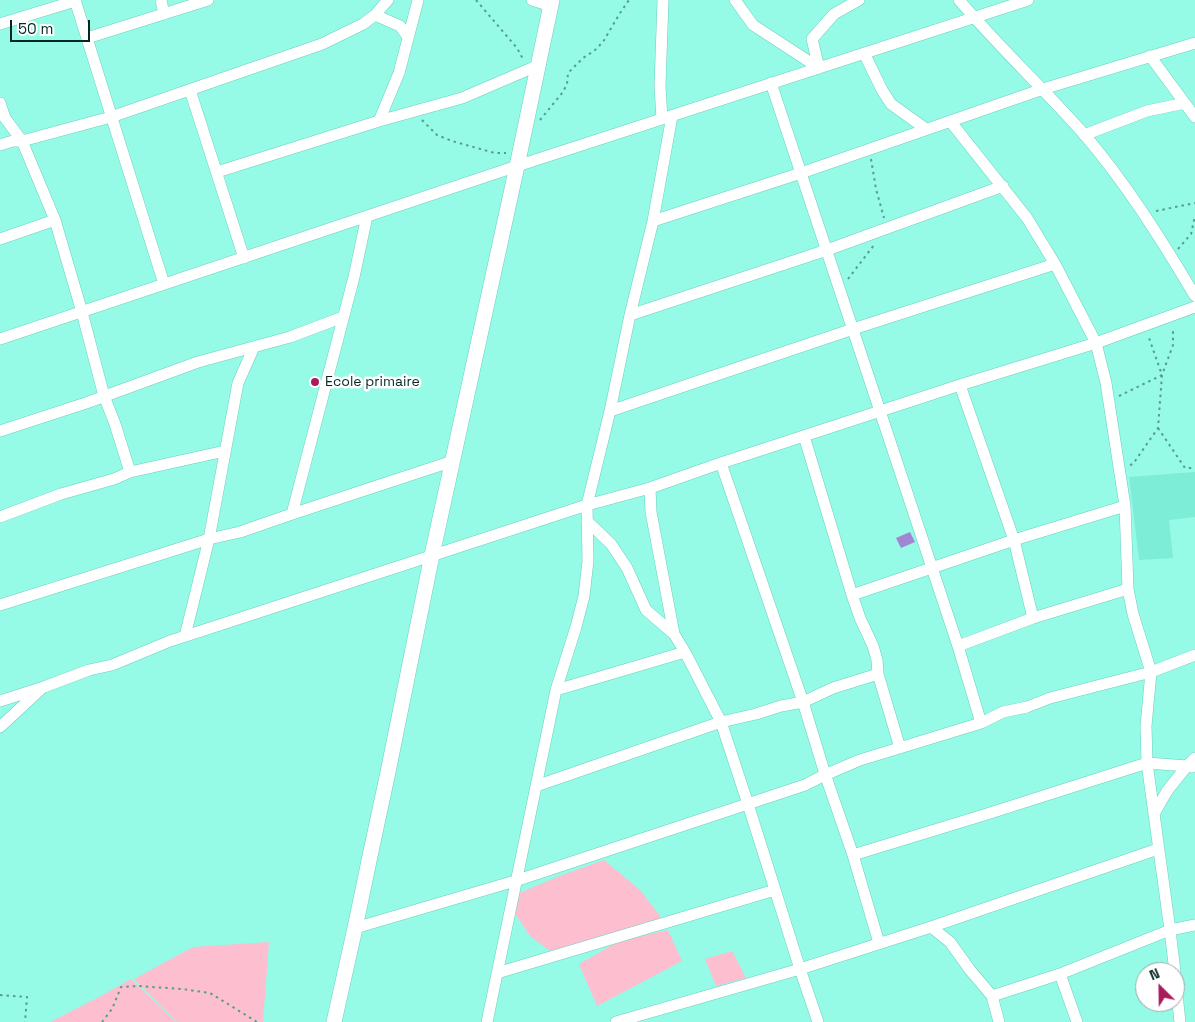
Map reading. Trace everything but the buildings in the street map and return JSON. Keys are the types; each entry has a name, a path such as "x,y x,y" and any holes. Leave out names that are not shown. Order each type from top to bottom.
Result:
{"street":[{"path":"161,0 164,14"},
{"path":"87,38 208,0"},
{"path":"0,146 112,117 322,44 363,24 375,15 388,0"},
{"path":"380,120 399,73 418,0"},
{"path":"334,1022 432,555 525,132 533,68 551,3 532,0"},
{"path":"487,1022 556,690 584,596 588,560 588,505 653,221 667,117 660,86 663,0"},
{"path":"736,0 753,25 819,68"},
{"path":"819,68 812,39 834,14 859,0"},
{"path":"959,0 1084,135 1132,196 1195,296"},
{"path":"0,339 279,247 519,159 667,117 1028,0"},
{"path":"0,24 75,1 164,284"},
{"path":"375,15 400,26 408,37"},
{"path":"653,221 801,173 1043,89 1195,43"},
{"path":"864,53 891,104 926,129"},
{"path":"1150,56 1195,117"},
{"path":"217,172 380,120 462,98 533,68"},
{"path":"771,83 881,411 958,646 981,723"},
{"path":"190,90 244,258"},
{"path":"0,103 5,118 55,220 104,396 130,472"},
{"path":"1084,135 1147,111 1185,103"},
{"path":"950,121 1027,218 1055,264 1096,343 1106,383 1125,506 1128,589 1133,614 1151,672 1146,726 1147,763 1174,962"},
{"path":"0,136 17,141"},
{"path":"630,315 827,250 1003,186"},
{"path":"292,514 354,277 367,216"},
{"path":"0,239 55,220"},
{"path":"610,411 853,329 1055,264"},
{"path":"0,701 89,670 112,665 185,636 588,505 650,488 960,385 1096,343 1195,307"},
{"path":"0,431 198,362 290,337 343,317"},
{"path":"185,636 209,539 238,383 254,348"},
{"path":"960,385 1014,540 1033,618"},
{"path":"804,436 852,595 873,646 878,674 900,748"},
{"path":"0,516 61,494 114,479 130,472 225,451"},
{"path":"0,605 209,539 240,532 453,461"},
{"path":"722,464 803,702 853,855 879,943"},
{"path":"650,488 651,512 674,634"},
{"path":"852,595 1014,540 1125,506"},
{"path":"587,521 611,544 627,568 646,610 674,634 721,722 818,1022"},
{"path":"958,646 1033,618 1128,589"},
{"path":"556,690 685,652"},
{"path":"355,928 515,881 748,804 805,785 825,774 860,760 981,723 1004,712 1151,672 1195,655"},
{"path":"536,786 721,722 803,702 833,688 878,674"},
{"path":"0,727 44,687"},
{"path":"853,855 1147,763 1192,764"},
{"path":"1154,814 1167,791 1192,764"},
{"path":"616,1022 800,969 931,927 1158,849"},
{"path":"497,973 775,890"},
{"path":"992,996 1060,974 1170,930 1195,925"},
{"path":"931,927 950,942 992,996 999,1022"},
{"path":"1060,974 1077,1022"}],"path":[{"path":"476,0 533,68"},
{"path":"525,132 538,122 563,92 567,84 568,74 583,58 603,42 629,0"},
{"path":"412,112 437,135 519,159"},
{"path":"1144,214 1195,203"},
{"path":"1171,257 1191,234 1195,216"},
{"path":"1120,468 1133,464 1158,428 1162,375 1174,345 1172,315"},
{"path":"1144,325 1162,375"},
{"path":"1109,401 1162,375"},
{"path":"1158,428 1185,468 1195,468"},
{"path":"102,1022 112,1009 121,987 138,986 210,993 257,1022"},
{"path":"0,995 26,997 25,1022"}],"shaded area":[{"path":"1195,472 1195,517 1169,520 1173,558 1139,560 1129,477"},
{"path":"910,532 915,542 901,548 896,538"},
{"path":"604,860 640,890 663,920 550,951 530,936 516,915 512,896"},
{"path":"668,930 682,961 597,1006 579,964 619,941"},
{"path":"269,942 263,1022 177,1022 134,979 193,947"},
{"path":"732,951 746,978 716,986 705,959"},
{"path":"131,979 176,1022 50,1022 99,997"}],"place":[{"name":"Ecole primaire","path":"315,382"}]}
